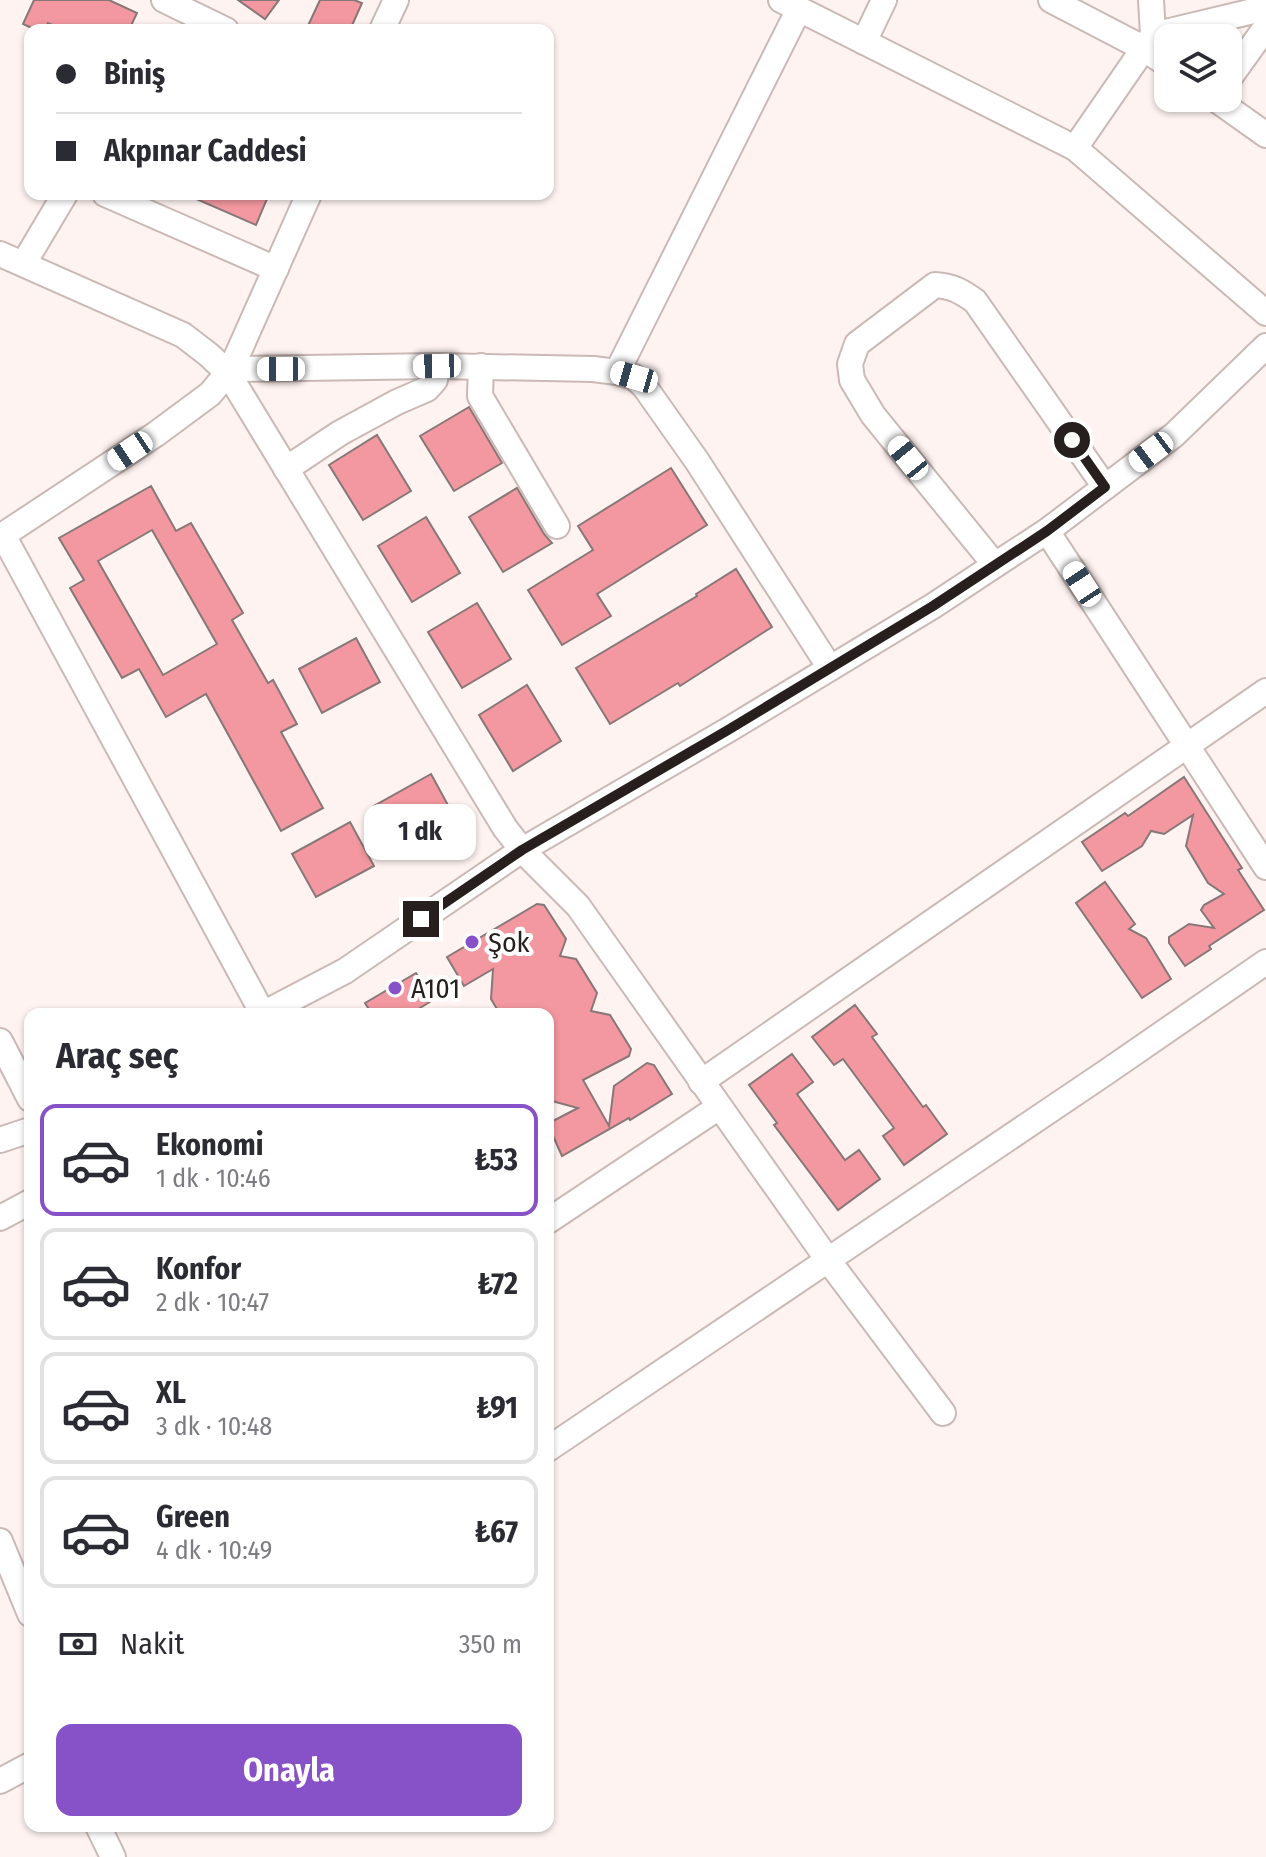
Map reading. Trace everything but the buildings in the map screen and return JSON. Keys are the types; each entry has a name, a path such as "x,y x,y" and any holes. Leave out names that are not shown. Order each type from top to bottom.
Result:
{"street":[{"path":"164,0 186,14 211,24"},
{"path":"385,24 396,0"},
{"path":"864,42 884,0"},
{"path":"1051,0 1148,41 1154,48"},
{"path":"1075,148 1148,41 1151,0"},
{"path":"617,372 790,5 1075,148 1266,313"},
{"path":"1148,41 1266,8"},
{"path":"1242,60 1266,27"},
{"path":"1234,112 1266,135"},
{"path":"24,263 61,200"},
{"path":"119,200 276,269"},
{"path":"260,1008 2,536 156,434 210,394 230,371 306,200"},
{"path":"0,254 183,335 230,371 286,469 505,828 522,850 578,906 828,1260 943,1413"},
{"path":"995,565 873,415 852,380 850,364 857,344 935,285 960,290 975,301 1105,487"},
{"path":"274,1008 345,971 522,850 933,606 1047,531 1174,435 1266,346"},
{"path":"286,469 340,433 427,389 435,380 437,366"},
{"path":"481,366 480,396 557,526"},
{"path":"230,371 481,366 593,369 634,377 644,386 697,461 830,668"},
{"path":"1047,531 1266,867"},
{"path":"701,1082 1266,691"},
{"path":"554,1445 1266,962"},
{"path":"0,1041 24,1087"},
{"path":"554,1217 719,1107"},
{"path":"0,1140 24,1132"},
{"path":"0,1218 24,1205"},
{"path":"0,1541 24,1599"},
{"path":"0,1781 24,1768"},
{"path":"101,1832 113,1857"}],"place":[{"name":"Şok","path":"472,942"},
{"name":"A101","path":"395,988"}],"route":[{"path":"421,919 522,850 933,606 1047,531 1105,487 1072,440"}]}
